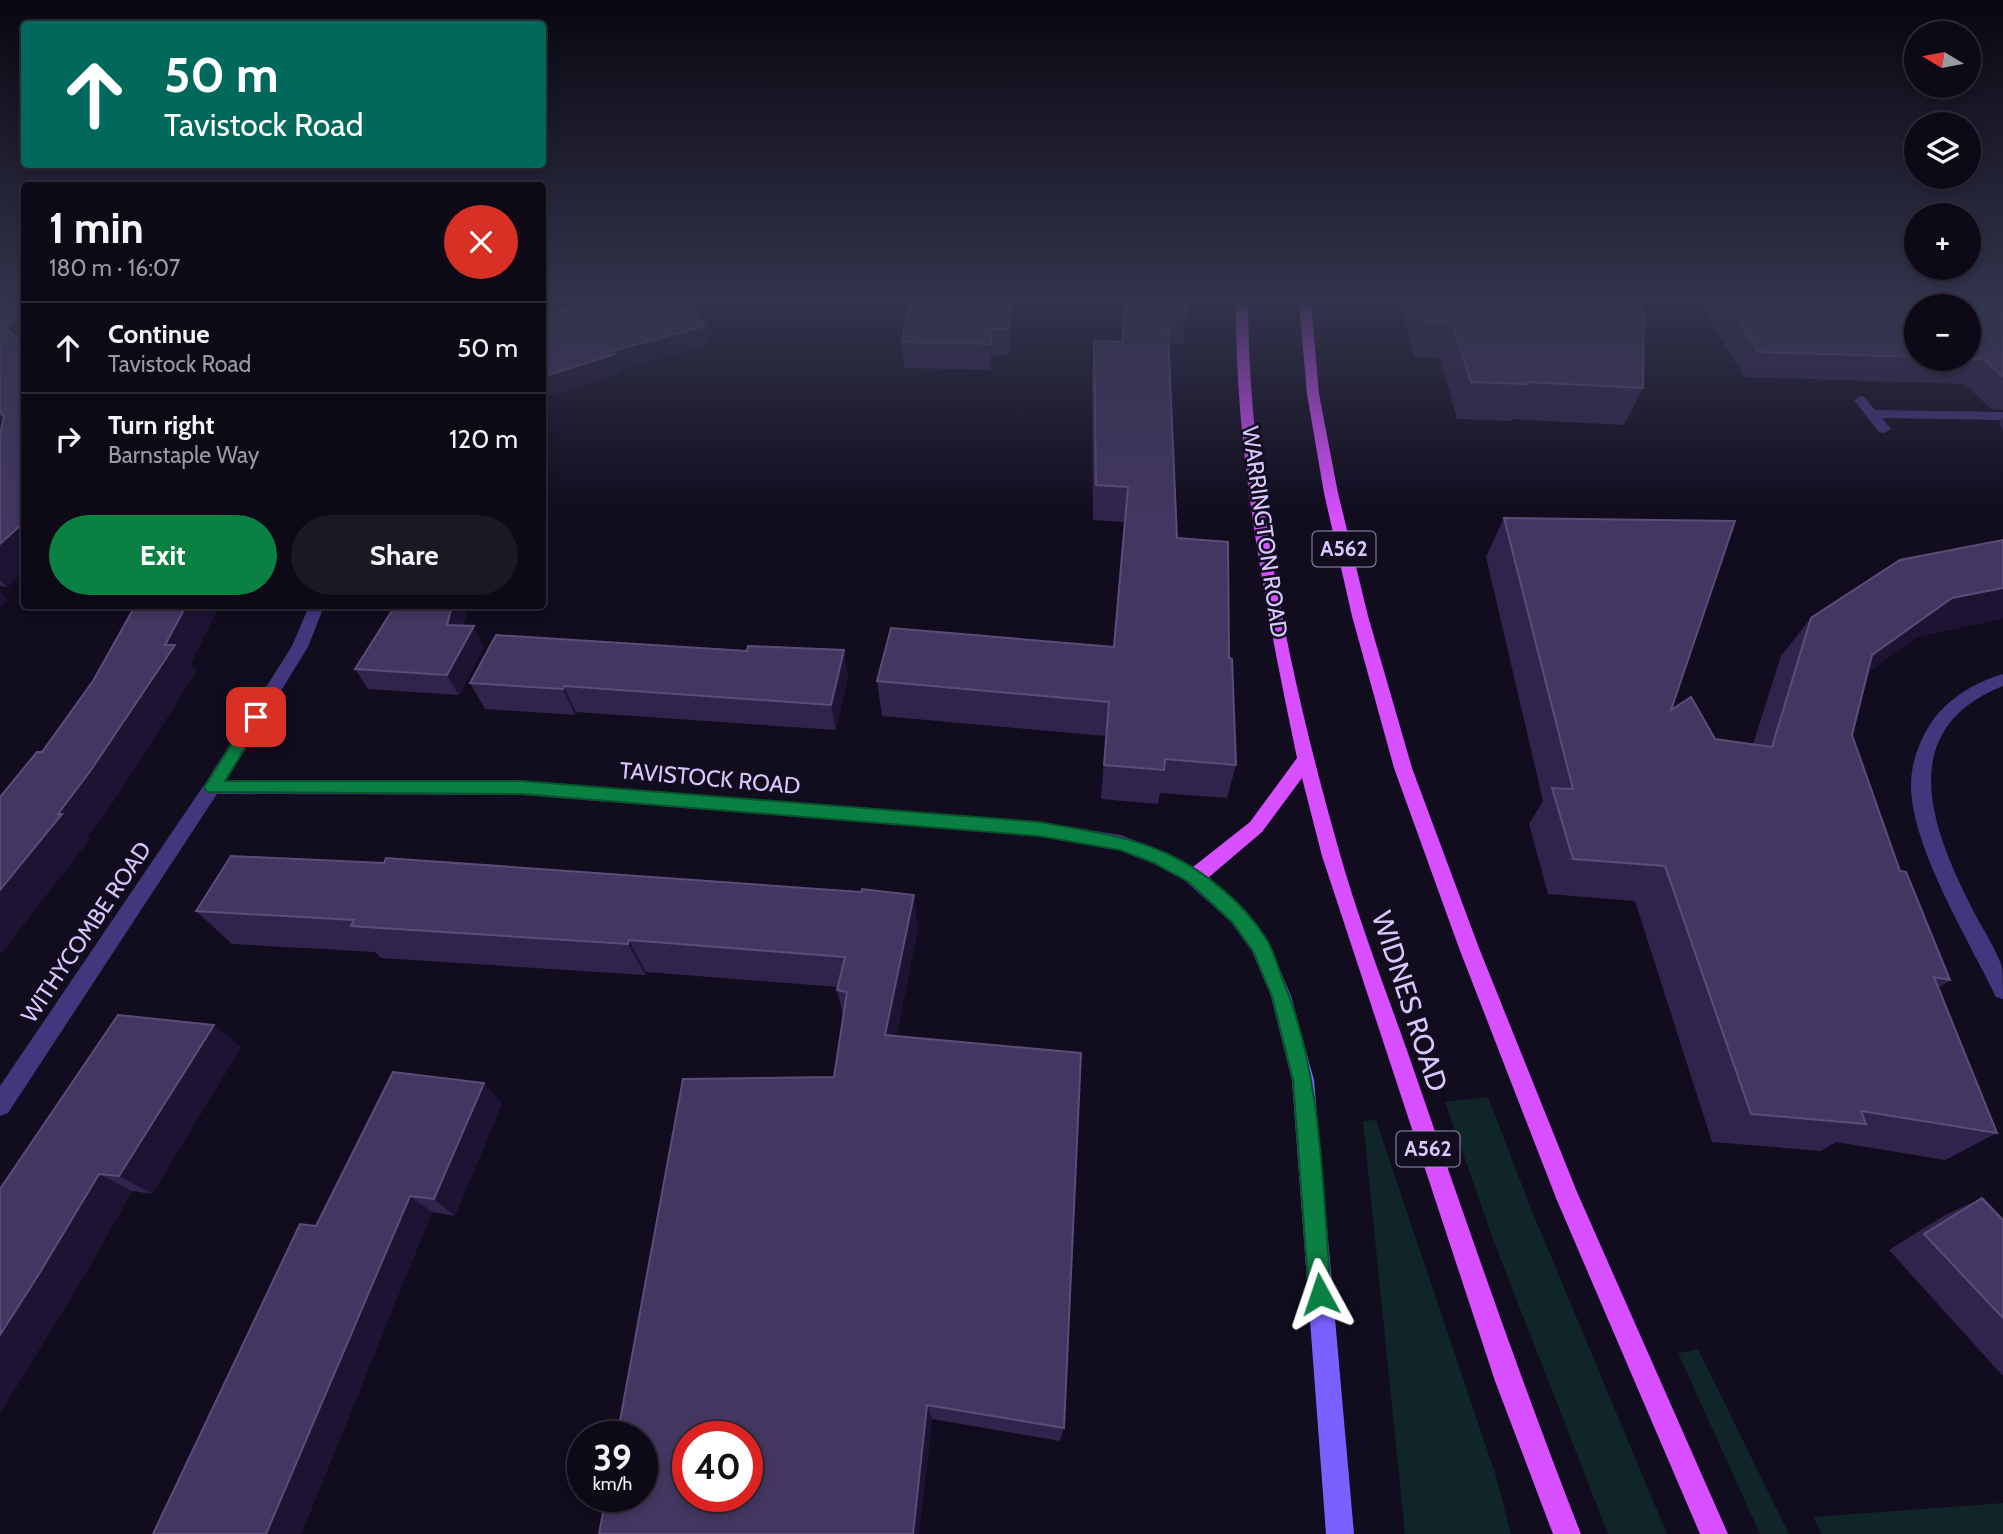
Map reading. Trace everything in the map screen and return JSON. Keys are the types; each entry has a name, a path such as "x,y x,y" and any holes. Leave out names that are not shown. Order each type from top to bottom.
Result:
{"main road":[{"name":"WARRINGTON ROAD","path":"1244,374 1255,490 1277,624 1306,759"},
{"name":"A562","path":"1311,374 1331,493 1360,616 1410,789 1469,948 1568,1198 1714,1534"},
{"path":"1195,877 1256,827 1306,759"},
{"name":"WIDNES ROAD","path":"1306,759 1331,856 1411,1098 1508,1381 1567,1534"}],"street":[{"path":"1860,400 1884,429"},
{"path":"1872,414 2003,416"},
{"name":"WITHYCOMBE ROAD","path":"0,1105 212,787 300,647 315,609"},
{"path":"2003,680 1987,685 1965,698 1945,715 1932,736 1922,762 1920,788 1925,816 1936,848 2003,990"},
{"name":"TAVISTOCK ROAD","path":"212,787 522,788 1039,829 1121,844 1160,858 1195,877"},
{"path":"1195,877 1238,916 1260,946 1281,996 1303,1080 1340,1534"}],"green space":[{"path":"1488,1097 1532,1211 1667,1534 1608,1534 1494,1242 1445,1102"},
{"path":"1376,1120 1496,1476 1511,1534 1405,1534 1363,1121"},
{"path":"1698,1349 1789,1534 1760,1534 1678,1353"},
{"path":"2003,1503 2003,1534 1822,1534 1813,1517"}],"building":[{"path":"0,374 21,374 21,525 0,544 0,434 4,417 0,412"},
{"path":"1094,374 1170,374 1177,538 1228,542 1229,658 1232,659 1236,765 1165,759 1164,770 1104,765 1109,702 877,681 891,628 1114,647 1128,487 1096,485"},
{"path":"1468,374 1643,374 1643,388 1471,382"},
{"path":"1504,518 1735,521 1671,710 1691,697 1715,739 1772,747 1811,618 1900,560 2003,540 2003,588 1952,598 1872,655 1852,735 1900,871 1906,872 1950,980 1934,977 1997,1133 1861,1111 1866,1124 1751,1114 1665,866 1573,859 1552,788 1573,789"},
{"path":"133,609 184,609 165,645 175,645 58,814 62,814 0,890 0,797 37,752 42,752 93,681"},
{"path":"393,609 451,609 447,625 474,626 447,675 355,669"},
{"path":"496,635 747,651 748,646 844,650 831,705 564,686 563,689 470,683"},
{"path":"231,856 384,863 386,858 861,892 862,889 914,895 885,1035 1081,1053 1064,1428 927,1405 913,1534 599,1534 603,1512 658,1512 658,1421 620,1421 683,1079 834,1077 847,992 837,990 845,957 629,940 628,944 351,926 354,920 196,911"},
{"path":"118,1015 214,1025 119,1176 99,1174 0,1335 0,1189"},
{"path":"393,1072 484,1083 434,1199 410,1196 266,1534 153,1534 300,1224 316,1226"},
{"path":"1982,1198 2003,1220 2003,1318 1924,1234"}],"route":[{"path":"256,717 212,787 522,788 1039,829 1121,844 1160,858 1195,877 1238,916 1260,946 1281,996 1303,1080 1320,1294"}]}
